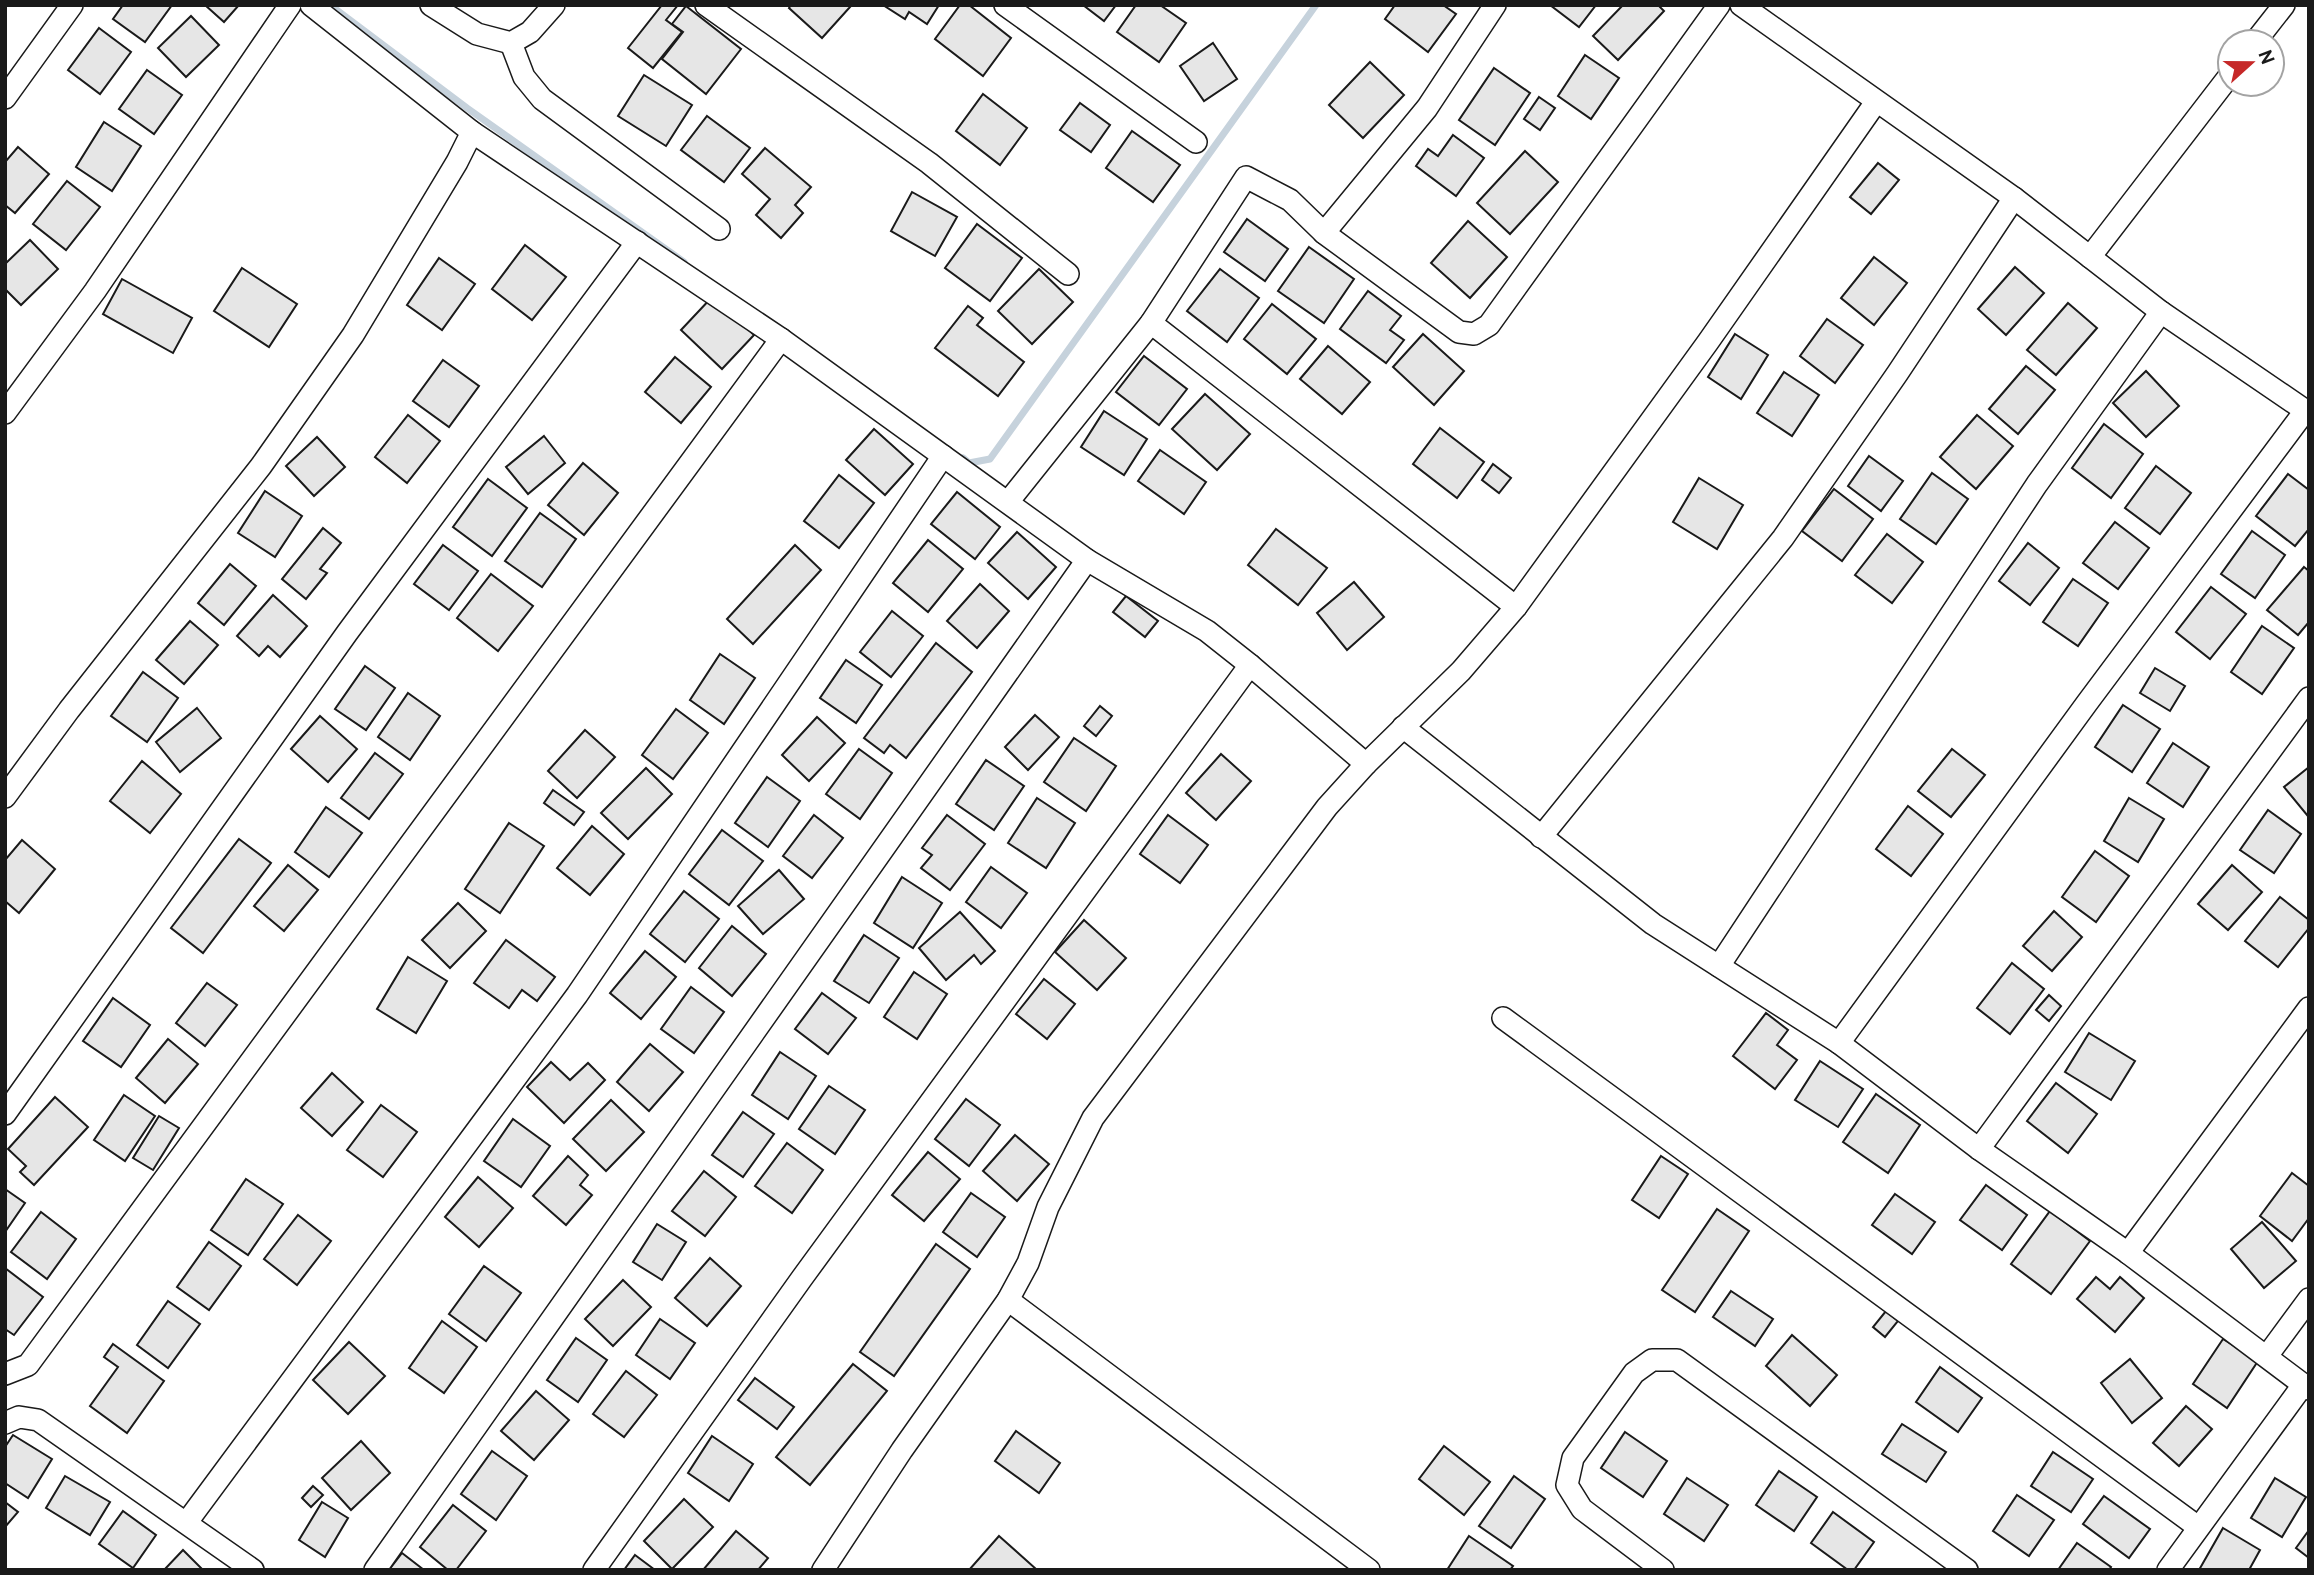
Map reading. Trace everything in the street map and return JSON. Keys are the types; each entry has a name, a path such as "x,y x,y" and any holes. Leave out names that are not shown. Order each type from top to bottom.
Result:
{"street":[{"path":"5,98 72,5"},
{"path":"5,413 95,291 290,5"},
{"path":"310,5 472,132 781,339 1087,560 1207,631 1366,764"},
{"path":"431,5 477,34 511,43 530,32 554,5"},
{"path":"706,5 929,163 1068,274"},
{"path":"1005,5 1196,142"},
{"path":"1325,233 1427,108 1495,5"},
{"path":"1008,502 1151,323 1246,177 1290,200 1325,233 1459,332 1474,334 1489,325 1718,5"},
{"path":"1741,5 2014,198 2161,312 2307,412 2087,703 1839,1043"},
{"path":"2266,28 2284,5"},
{"path":"511,43 524,76 542,99 719,229"},
{"path":"2090,257 2216,93"},
{"path":"823,1570 902,1450 1008,1300 1028,1263 1048,1207 1093,1118 1327,807 1366,764 1461,671 1516,607 1708,342 1876,102"},
{"path":"5,797 69,710 269,455 352,335 457,163 472,132"},
{"path":"1541,837 1783,538 2014,198"},
{"path":"5,1114 346,633 636,242"},
{"path":"1719,965 2037,484 2161,312"},
{"path":"1151,323 1516,607"},
{"path":"5,1374 28,1365 37,1354 781,339"},
{"path":"187,1522 577,995 943,456"},
{"path":"375,1570 1087,560"},
{"path":"594,1570 802,1278 1250,665"},
{"path":"1979,1149 2309,698"},
{"path":"1404,727 1653,923 1839,1043 1979,1149 2128,1253 2306,1387 2168,1570"},
{"path":"2128,1253 2309,1008"},
{"path":"1503,1018 2198,1527"},
{"path":"2267,1356 2309,1299"},
{"path":"1008,1300 1369,1570"},
{"path":"1663,1570 1582,1509 1567,1485 1573,1458 1634,1373 1652,1360 1677,1360 1967,1570"},
{"path":"5,1423 19,1417 38,1420 253,1570"}],"building":[{"path":"123,5 172,5 145,42 113,19"},
{"path":"205,5 239,5 224,22"},
{"path":"662,5 678,5 666,20 682,32 653,68 628,48"},
{"path":"791,5 850,7 822,38 789,8"},
{"path":"883,5 939,5 927,24 909,12 905,19"},
{"path":"960,5 969,5 1011,38 983,76 935,39"},
{"path":"1083,5 1116,5 1104,21"},
{"path":"1136,5 1160,5 1186,23 1159,62 1117,32"},
{"path":"1395,5 1443,5 1456,14 1428,52 1385,19"},
{"path":"1550,5 1596,5 1579,27"},
{"path":"1623,5 1658,5 1664,11 1618,60 1593,36"},
{"path":"686,6 741,49 706,94 662,59 683,32 672,24"},
{"path":"191,16 219,45 186,77 158,48"},
{"path":"99,28 131,52 100,94 68,70"},
{"path":"1213,43 1237,79 1204,101 1180,66"},
{"path":"1585,55 1619,78 1591,119 1558,96"},
{"path":"1370,62 1404,95 1363,138 1329,105"},
{"path":"1494,68 1530,93 1495,145 1459,120"},
{"path":"147,70 182,95 154,134 119,109"},
{"path":"644,75 692,105 666,146 618,116"},
{"path":"983,94 1027,128 1000,165 956,131"},
{"path":"1539,97 1555,108 1540,130 1524,119"},
{"path":"1080,103 1110,125 1091,152 1060,130"},
{"path":"707,116 750,148 724,182 681,150"},
{"path":"104,122 141,146 112,191 76,167"},
{"path":"1132,131 1180,165 1153,202 1106,168"},
{"path":"1453,135 1484,158 1456,196 1416,166 1428,149 1438,156"},
{"path":"18,147 49,174 15,213 5,205 5,162"},
{"path":"765,148 811,187 795,205 803,213 781,238 756,215 770,199 742,174"},
{"path":"1525,151 1558,182 1510,234 1477,203"},
{"path":"1878,163 1899,180 1871,214 1850,197"},
{"path":"67,181 100,207 66,250 33,224"},
{"path":"912,192 957,217 935,256 891,231"},
{"path":"1247,219 1288,249 1265,281 1224,252"},
{"path":"1468,221 1507,257 1470,298 1431,263"},
{"path":"977,224 1022,258 990,301 945,268"},
{"path":"30,240 58,269 21,305 5,289 5,264"},
{"path":"525,245 566,277 532,320 492,289"},
{"path":"1309,247 1354,279 1324,323 1278,291"},
{"path":"1874,257 1907,283 1874,325 1841,298"},
{"path":"439,258 475,284 442,330 407,305"},
{"path":"2015,267 2044,293 2006,335 1978,309"},
{"path":"242,268 297,304 269,347 214,311"},
{"path":"1039,269 1073,302 1032,344 998,311"},
{"path":"1220,269 1259,298 1227,342 1187,311"},
{"path":"122,279 192,318 173,353 103,314"},
{"path":"1368,291 1401,316 1390,330 1404,340 1386,363 1340,329"},
{"path":"713,296 754,335 722,369 681,330"},
{"path":"2068,303 2097,328 2056,375 2027,350"},
{"path":"1272,304 1316,339 1287,374 1244,339"},
{"path":"968,306 983,318 977,325 1024,362 998,396 935,348"},
{"path":"1827,319 1863,345 1835,383 1800,356"},
{"path":"1423,334 1464,371 1434,405 1393,367"},
{"path":"1735,334 1768,355 1741,399 1708,377"},
{"path":"1328,346 1370,382 1342,414 1300,379"},
{"path":"1144,356 1187,389 1159,425 1116,392"},
{"path":"675,357 711,387 681,423 645,392"},
{"path":"443,360 479,386 449,427 413,401"},
{"path":"2026,366 2055,390 2018,434 1989,409"},
{"path":"2146,371 2179,406 2146,437 2113,403"},
{"path":"1784,372 1819,395 1792,436 1757,413"},
{"path":"1205,394 1250,434 1217,470 1172,429"},
{"path":"1104,411 1147,439 1124,475 1081,447"},
{"path":"408,415 440,441 407,483 375,457"},
{"path":"1977,415 2013,446 1976,489 1940,457"},
{"path":"2104,424 2143,454 2111,498 2072,468"},
{"path":"1440,428 1484,462 1457,498 1413,464"},
{"path":"874,429 913,464 885,495 846,460"},
{"path":"544,436 565,463 528,494 506,467"},
{"path":"317,437 345,467 314,496 286,466"},
{"path":"1160,450 1206,482 1184,514 1138,481"},
{"path":"1869,456 1903,481 1881,511 1848,486"},
{"path":"583,463 618,493 584,535 548,505"},
{"path":"1493,464 1511,478 1499,493 1482,480"},
{"path":"2156,466 2191,493 2160,534 2125,508"},
{"path":"1932,473 1968,499 1936,544 1900,519"},
{"path":"2288,474 2309,490 2309,529 2295,546 2256,516"},
{"path":"839,475 874,503 839,548 804,521"},
{"path":"1699,478 1743,505 1717,549 1673,522"},
{"path":"488,479 527,508 492,556 453,527"},
{"path":"1834,489 1873,519 1842,561 1802,531"},
{"path":"265,491 302,516 275,557 238,533"},
{"path":"957,492 1000,527 975,559 931,524"},
{"path":"540,513 576,539 542,587 505,561"},
{"path":"2115,522 2149,548 2118,589 2083,563"},
{"path":"323,528 341,543 320,569 327,573 306,599 282,579"},
{"path":"1276,529 1327,568 1298,605 1248,565"},
{"path":"2252,531 2285,555 2255,598 2221,574"},
{"path":"1017,532 1056,567 1028,599 988,563"},
{"path":"1887,534 1923,562 1892,603 1855,575"},
{"path":"928,540 963,569 928,612 893,583"},
{"path":"2028,543 2059,568 2030,605 1999,581"},
{"path":"443,545 478,571 449,610 414,584"},
{"path":"795,545 821,570 753,644 727,619"},
{"path":"230,564 256,586 224,625 198,603"},
{"path":"2304,567 2309,571 2309,622 2298,635 2267,610"},
{"path":"491,574 533,606 498,651 457,618"},
{"path":"2073,579 2108,603 2078,646 2043,622"},
{"path":"1354,582 1384,617 1347,650 1317,613"},
{"path":"980,584 1009,611 977,648 947,621"},
{"path":"2211,587 2246,614 2210,659 2176,632"},
{"path":"273,595 307,626 280,657 268,646 259,656 237,636"},
{"path":"1126,596 1158,621 1145,637 1113,612"},
{"path":"892,611 923,636 891,677 860,652"},
{"path":"190,621 218,645 184,684 156,660"},
{"path":"2262,626 2294,648 2262,694 2231,672"},
{"path":"936,643 972,672 906,758 890,745 884,753 864,738"},
{"path":"720,654 755,678 724,724 690,700"},
{"path":"846,660 882,685 856,723 820,698"},
{"path":"365,666 395,688 366,730 335,709"},
{"path":"2155,668 2185,686 2170,711 2140,693"},
{"path":"143,672 178,698 147,742 111,716"},
{"path":"408,693 440,716 410,760 378,737"},
{"path":"2123,705 2160,729 2132,772 2095,747"},
{"path":"1100,706 1112,716 1096,736 1084,726"},
{"path":"197,708 221,738 180,772 156,742"},
{"path":"676,709 708,733 673,779 642,755"},
{"path":"1035,715 1059,737 1028,770 1005,747"},
{"path":"320,716 357,749 328,782 291,749"},
{"path":"817,717 845,743 809,781 782,755"},
{"path":"585,730 615,757 577,798 548,771"},
{"path":"1074,738 1116,766 1086,811 1044,782"},
{"path":"2173,743 2209,767 2183,807 2147,783"},
{"path":"859,749 892,773 860,819 826,794"},
{"path":"1952,749 1985,775 1951,817 1918,791"},
{"path":"375,753 403,774 369,819 341,798"},
{"path":"1221,754 1251,781 1216,820 1186,793"},
{"path":"986,760 1024,786 994,830 956,804"},
{"path":"142,761 181,794 150,833 110,801"},
{"path":"2309,767 2309,813 2307,815 2284,787"},
{"path":"646,768 672,794 628,839 601,813"},
{"path":"767,777 800,801 768,847 735,823"},
{"path":"553,790 584,812 574,825 544,803"},
{"path":"1037,798 1075,823 1046,868 1008,843"},
{"path":"2129,798 2164,819 2138,862 2104,841"},
{"path":"1908,806 1943,834 1911,876 1876,849"},
{"path":"326,807 362,833 329,877 295,852"},
{"path":"2268,810 2301,834 2274,873 2240,850"},
{"path":"814,815 843,838 812,878 783,856"},
{"path":"947,815 985,844 950,890 921,868 932,855 922,848"},
{"path":"1168,815 1208,845 1180,883 1140,854"},
{"path":"509,823 544,846 500,913 465,889"},
{"path":"592,826 624,854 590,895 557,868"},
{"path":"722,830 763,861 729,905 689,874"},
{"path":"239,839 271,863 203,953 171,928"},
{"path":"22,840 55,869 19,913 5,901 5,860"},
{"path":"2095,851 2129,876 2096,922 2062,897"},
{"path":"288,865 318,890 284,931 254,906"},
{"path":"2232,865 2262,892 2228,930 2198,904"},
{"path":"991,867 1027,893 1001,928 966,902"},
{"path":"779,870 804,899 763,934 738,906"},
{"path":"902,877 942,903 913,948 874,923"},
{"path":"684,891 719,919 685,962 650,934"},
{"path":"2280,897 2309,920 2309,928 2278,967 2245,941"},
{"path":"458,903 486,931 450,968 422,940"},
{"path":"2054,911 2082,937 2052,971 2023,946"},
{"path":"960,912 995,951 981,964 974,955 946,980 919,948"},
{"path":"1084,920 1126,958 1097,990 1055,952"},
{"path":"732,926 766,954 732,996 699,968"},
{"path":"864,935 899,958 869,1003 834,981"},
{"path":"506,940 555,977 537,1001 522,990 509,1008 474,983"},
{"path":"645,951 676,977 641,1019 610,993"},
{"path":"408,957 447,981 416,1033 377,1009"},
{"path":"2012,963 2044,989 2010,1034 1977,1008"},
{"path":"914,972 947,994 917,1039 884,1017"},
{"path":"1044,979 1075,1004 1047,1039 1016,1014"},
{"path":"207,983 237,1005 205,1046 176,1023"},
{"path":"691,987 724,1012 694,1053 661,1029"},
{"path":"822,993 856,1018 828,1054 795,1029"},
{"path":"2049,995 2061,1006 2049,1021 2036,1010"},
{"path":"113,998 150,1025 121,1067 83,1041"},
{"path":"1766,1013 1788,1030 1777,1045 1797,1060 1775,1089 1733,1056"},
{"path":"2089,1033 2135,1061 2111,1100 2065,1072"},
{"path":"168,1039 198,1064 165,1103 136,1078"},
{"path":"650,1044 683,1072 649,1111 617,1082"},
{"path":"780,1052 816,1076 788,1119 752,1095"},
{"path":"1820,1061 1863,1089 1838,1127 1795,1100"},
{"path":"551,1062 570,1080 588,1063 605,1080 564,1123 527,1087"},
{"path":"332,1073 363,1102 332,1136 301,1108"},
{"path":"2056,1083 2097,1114 2068,1153 2027,1121"},
{"path":"829,1086 865,1110 835,1154 799,1129"},
{"path":"1876,1094 1920,1125 1888,1173 1843,1142"},
{"path":"124,1095 155,1116 125,1161 94,1140"},
{"path":"55,1097 88,1127 34,1185 20,1172 26,1166 8,1149"},
{"path":"966,1099 1000,1125 969,1166 935,1139"},
{"path":"611,1100 644,1132 606,1171 573,1139"},
{"path":"381,1105 417,1132 383,1177 347,1150"},
{"path":"743,1112 774,1134 743,1177 712,1155"},
{"path":"159,1116 179,1128 153,1170 133,1158"},
{"path":"513,1119 550,1146 521,1187 484,1161"},
{"path":"1015,1135 1049,1164 1017,1201 983,1171"},
{"path":"787,1143 823,1170 792,1213 755,1186"},
{"path":"928,1152 960,1179 924,1221 892,1195"},
{"path":"568,1156 588,1175 580,1185 592,1195 566,1225 533,1196"},
{"path":"1661,1156 1688,1174 1659,1218 1632,1200"},
{"path":"704,1171 736,1197 705,1236 672,1211"},
{"path":"2292,1173 2309,1186 2309,1218 2292,1241 2260,1216"},
{"path":"478,1177 513,1208 479,1247 445,1217"},
{"path":"246,1179 283,1204 248,1255 211,1230"},
{"path":"1986,1185 2027,1215 2002,1250 1960,1220"},
{"path":"5,1189 25,1203 5,1232"},
{"path":"971,1193 1005,1217 977,1257 943,1232"},
{"path":"1895,1194 1935,1222 1912,1254 1872,1225"},
{"path":"1717,1209 1749,1231 1695,1312 1662,1290"},
{"path":"2050,1211 2090,1241 2051,1294 2011,1264"},
{"path":"41,1212 76,1239 47,1279 11,1252"},
{"path":"298,1215 331,1241 297,1285 264,1259"},
{"path":"2262,1222 2296,1261 2264,1288 2231,1249"},
{"path":"657,1224 686,1242 662,1280 633,1262"},
{"path":"209,1242 241,1266 209,1310 177,1287"},
{"path":"936,1244 970,1269 894,1376 860,1352"},
{"path":"710,1258 741,1286 707,1326 675,1298"},
{"path":"484,1266 521,1293 486,1341 449,1314"},
{"path":"5,1268 43,1297 14,1335 5,1329"},
{"path":"2096,1277 2110,1289 2120,1277 2144,1298 2115,1332 2077,1299"},
{"path":"623,1280 651,1307 613,1346 585,1319"},
{"path":"1731,1291 1773,1319 1755,1346 1713,1317"},
{"path":"168,1301 200,1324 168,1368 137,1345"},
{"path":"1886,1311 1898,1321 1885,1337 1873,1327"},
{"path":"660,1319 695,1343 670,1379 636,1355"},
{"path":"442,1321 477,1347 444,1393 409,1368"},
{"path":"1792,1335 1837,1375 1810,1406 1766,1366"},
{"path":"576,1338 607,1360 578,1402 547,1380"},
{"path":"2223,1339 2258,1361 2227,1408 2193,1384"},
{"path":"349,1342 385,1376 348,1414 313,1380"},
{"path":"113,1344 164,1381 127,1433 90,1406 118,1367 104,1357"},
{"path":"2130,1359 2162,1398 2132,1423 2101,1383"},
{"path":"853,1364 887,1391 810,1485 776,1457"},
{"path":"1940,1367 1982,1398 1958,1432 1916,1402"},
{"path":"626,1371 657,1395 624,1437 593,1414"},
{"path":"755,1378 794,1407 777,1429 738,1400"},
{"path":"536,1391 569,1420 534,1460 501,1431"},
{"path":"2186,1406 2212,1429 2179,1466 2153,1443"},
{"path":"1902,1424 1946,1452 1926,1482 1882,1454"},
{"path":"1016,1431 1060,1463 1039,1493 995,1461"},
{"path":"1625,1432 1667,1461 1643,1497 1601,1468"},
{"path":"13,1435 52,1459 28,1498 5,1483 5,1447"},
{"path":"712,1436 753,1464 729,1501 688,1473"},
{"path":"361,1441 390,1473 351,1510 322,1478"},
{"path":"1444,1446 1490,1482 1464,1515 1419,1479"},
{"path":"492,1451 527,1476 496,1520 461,1494"},
{"path":"2053,1452 2093,1479 2071,1512 2031,1486"},
{"path":"1779,1471 1817,1497 1794,1531 1756,1505"},
{"path":"65,1476 110,1502 90,1535 46,1508"},
{"path":"1514,1476 1545,1499 1511,1548 1479,1526"},
{"path":"1687,1478 1728,1505 1704,1541 1664,1514"},
{"path":"2275,1478 2306,1497 2282,1537 2251,1518"},
{"path":"313,1486 323,1495 311,1507 302,1498"},
{"path":"2017,1495 2054,1520 2029,1556 1993,1531"},
{"path":"2104,1496 2150,1529 2129,1558 2083,1524"},
{"path":"684,1499 713,1527 672,1569 644,1541"},
{"path":"5,1502 18,1512 5,1527"},
{"path":"322,1502 348,1518 325,1557 299,1540"},
{"path":"453,1505 486,1531 456,1570 448,1570 420,1547"},
{"path":"123,1511 156,1535 133,1568 99,1544"},
{"path":"1833,1512 1874,1542 1854,1570 1848,1570 1811,1543"},
{"path":"2223,1528 2260,1550 2249,1570 2199,1570"},
{"path":"2309,1530 2309,1558 2296,1548"},
{"path":"736,1531 768,1558 758,1570 703,1570"},
{"path":"999,1536 1036,1569 969,1570"},
{"path":"1469,1536 1513,1566 1510,1570 1447,1570"},
{"path":"2077,1543 2111,1567 2109,1570 2058,1570"},
{"path":"183,1550 203,1570 164,1570"},
{"path":"402,1553 424,1570 389,1570"},
{"path":"635,1555 655,1570 624,1570"}],"waterway":[{"path":"330,5 467,108 684,262"},
{"path":"963,458 969,463 990,459 1316,5"}]}
